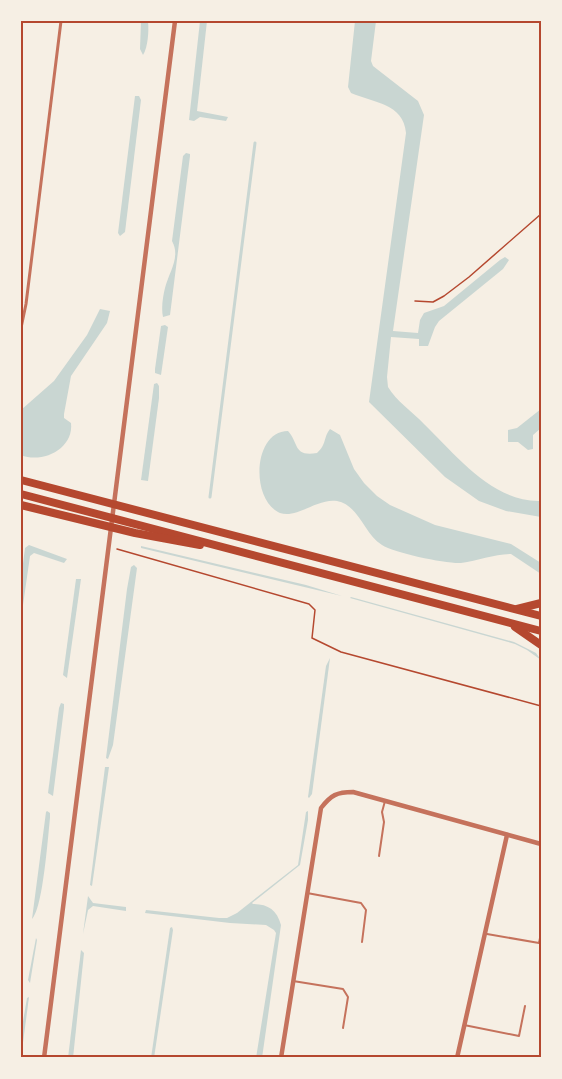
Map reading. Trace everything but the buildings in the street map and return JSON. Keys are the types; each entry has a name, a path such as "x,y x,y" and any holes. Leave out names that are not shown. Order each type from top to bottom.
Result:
{"highway":[{"path":"21,480 541,616"},
{"path":"21,494 541,631"},
{"path":"21,505 135,534 255,555"},
{"path":"516,610 541,603"},
{"path":"508,622 541,645"}],"street":[{"path":"21,328 26,304 61,21"},
{"path":"44,1058 175,21"},
{"path":"281,1058 321,808 329,797 340,792 353,792 541,844"},
{"path":"457,1058 507,835"}],"lane":[{"path":"379,856 385,801"},
{"path":"307,893 361,903 366,910 362,942"},
{"path":"484,934 539,943 541,933"},
{"path":"293,981 344,988 348,997 343,1028"},
{"path":"464,1025 519,1036 525,1006"}],"path":[{"path":"415,301 433,302 444,296 470,277 541,214"},
{"path":"110,547 309,604 315,610 312,638 341,652 541,706"}],"shaded area":[{"path":"141,21 148,21 147,43 143,55 140,49"},
{"path":"200,21 207,21 197,111 228,117 226,121 200,117 194,121 189,120"},
{"path":"355,21 376,21 371,61 373,66 418,101 424,115 393,331 418,333 420,320 424,313 444,306 500,260 505,257 509,260 503,269 439,321 428,346 419,346 419,339 391,337 388,387 400,402 476,475 507,494 541,501 541,517 506,511 479,501 445,477 369,402 406,133 404,123 393,110 351,93 348,87"},
{"path":"135,96 139,96 141,100 125,232 120,236 118,233"},
{"path":"186,153 190,156 170,315 163,317 164,291 175,259 172,241 183,156"},
{"path":"100,309 110,311 107,323 71,376 64,414 64,418 71,423 71,432 67,440 62,447 47,456 21,455 21,410 54,381 87,335"},
{"path":"161,326 168,327 161,375 155,373 155,369"},
{"path":"157,383 159,398 148,481 141,480 154,384"},
{"path":"541,409 541,428 533,435 533,449 528,450 518,442 508,442 508,430 517,428"},
{"path":"330,429 340,435 354,469 364,483 390,505 435,525 511,544 541,563 541,574 511,554 454,563 388,548 370,534 351,508 337,501 322,502 287,514 280,513 270,506 260,481 262,454 268,442 276,434 288,431 300,451 309,454 317,453"},
{"path":"29,545 67,559 64,563 34,553 30,556 21,619 21,579 25,548"},
{"path":"141,546 306,585 342,596 141,548"},
{"path":"134,565 137,568 113,745 108,759 106,758 127,589 131,567"},
{"path":"76,579 81,579 67,678 63,675"},
{"path":"351,597 514,642 536,653 541,660 515,644"},
{"path":"330,658 312,794 309,798 326,666"},
{"path":"61,703 64,704 64,708 53,796 48,793"},
{"path":"105,767 109,767 92,886 90,885"},
{"path":"308,811 300,865 252,903 271,909 277,915 281,925 262,1058 256,1058 276,933 274,930 266,925 145,913 146,910 227,918 237,913 298,865"},
{"path":"46,812 50,813 50,818 44,872 39,902 32,919"},
{"path":"88,896 93,903 126,907 126,911 93,906 88,910 83,934"},
{"path":"172,927 154,1058 151,1058 170,928"},
{"path":"36,938 37,940 30,983 28,980"},
{"path":"81,950 84,953 73,1058 68,1058"},
{"path":"29,997 21,1058 21,1033"}],"waterway":[{"path":"210,497 255,143"}]}
